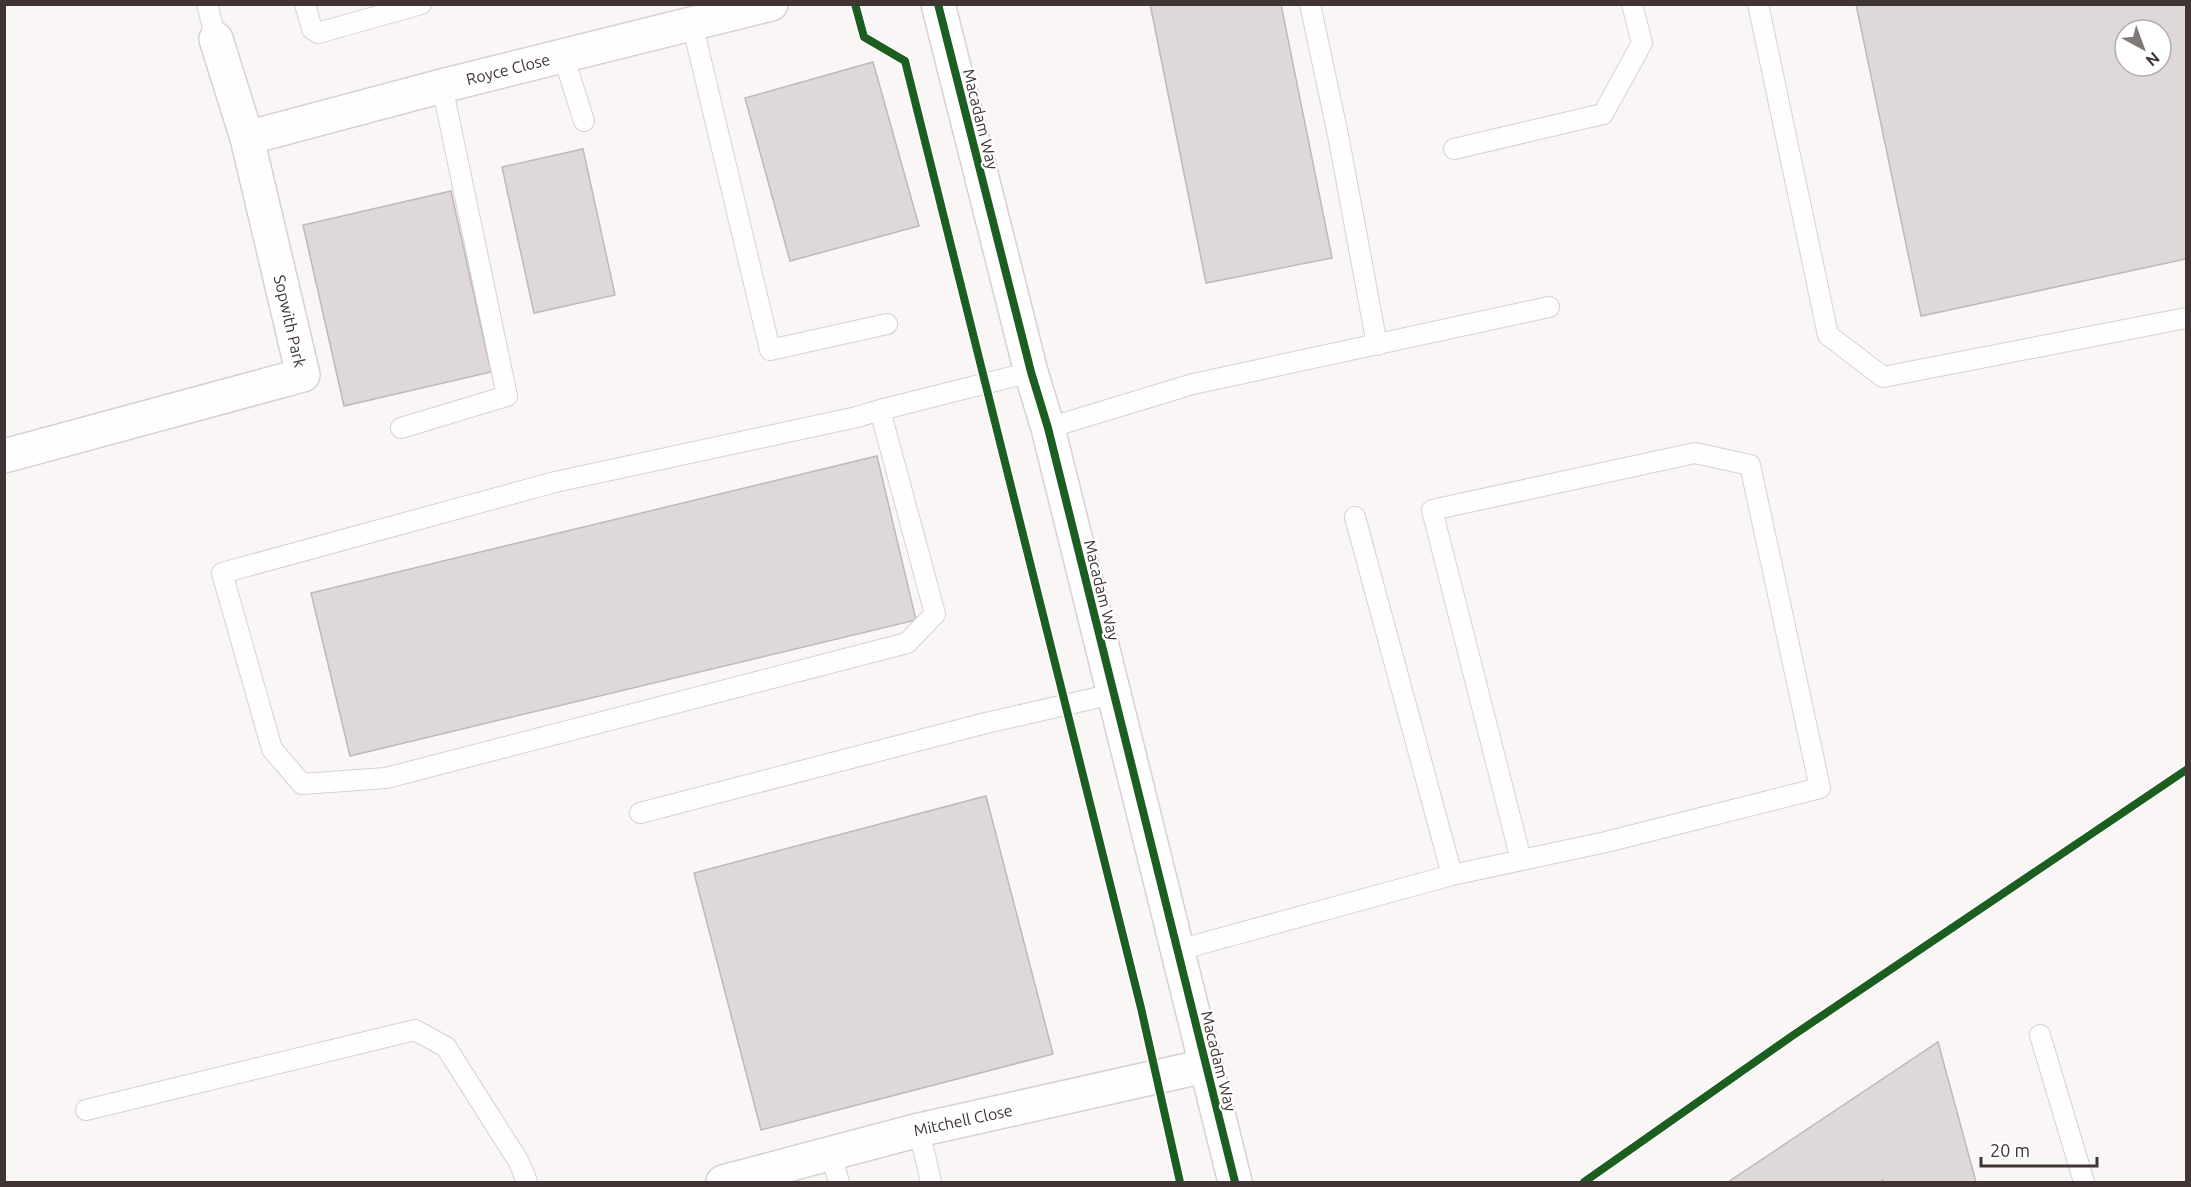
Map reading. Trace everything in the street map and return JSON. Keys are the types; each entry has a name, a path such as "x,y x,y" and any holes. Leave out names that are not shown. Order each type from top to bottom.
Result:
{"street":[{"name":"Royce Close","path":"247,138 563,55 771,4"},
{"name":"Macadam Way","path":"938,4 1031,372 1048,428 1235,1182"},
{"name":"Sopwith Park","path":"4,456 303,375 247,138 216,39"},
{"name":"Mitchell Close","path":"723,1182 834,1167 918,1130 1205,1066"}],"lane":[{"path":"207,4 216,39"},
{"path":"305,4 312,29 318,33 421,4"},
{"path":"1310,4 1339,140 1377,345"},
{"path":"1454,148 1604,114 1642,43 1632,4"},
{"path":"1758,4 1828,335 1883,377 2187,318"},
{"path":"692,23 770,351 887,324"},
{"path":"563,55 584,121"},
{"path":"401,428 507,396 442,86"},
{"path":"1048,428 1193,384 1549,308"},
{"path":"880,410 935,614 907,643 386,778 302,784 272,749 222,573 555,482 880,410 1031,372"},
{"path":"1178,950 1452,874 1521,860 1606,842 1820,788 1750,465 1695,453 1432,510 1521,860"},
{"path":"1355,517 1452,874"},
{"path":"640,813 986,723 1113,694"},
{"path":"86,1110 415,1030 446,1047 519,1162 527,1182"},
{"path":"2040,1035 2084,1182"},
{"path":"918,1130 931,1182"}],"building":[{"path":"1150,4 1281,4 1332,258 1206,283"},
{"path":"1856,4 2186,4 2186,259 1921,316"},
{"path":"873,62 919,226 790,261 745,98"},
{"path":"583,149 615,295 534,313 502,167"},
{"path":"451,191 491,372 344,406 303,225"},
{"path":"877,456 916,620 350,756 311,593"},
{"path":"986,796 1053,1054 761,1130 694,873"},
{"path":"1938,1042 1976,1182 1883,1182 1883,1180 1879,1182 1728,1182"}],"cycle path":[{"path":"855,4 864,37 905,61 1141,1008 1180,1182"},
{"path":"938,4 1031,372 1048,428 1235,1182"},
{"path":"1584,1182 1792,1036 2186,770"}]}
